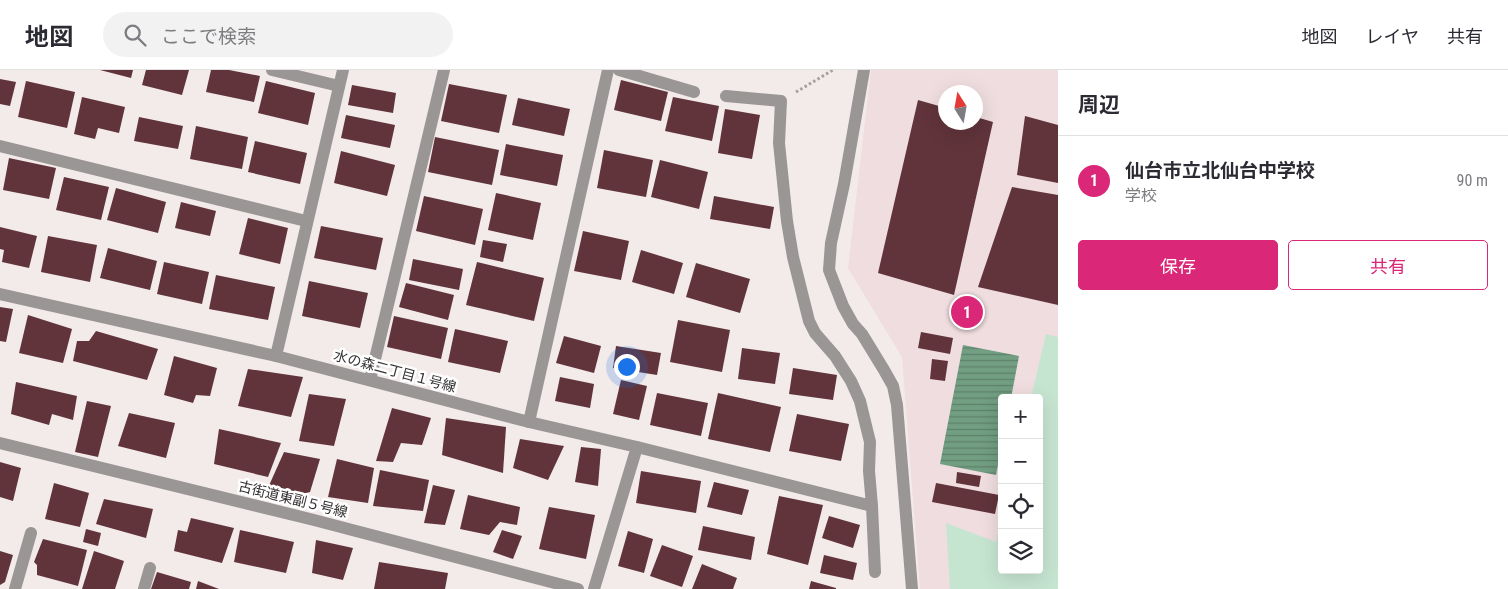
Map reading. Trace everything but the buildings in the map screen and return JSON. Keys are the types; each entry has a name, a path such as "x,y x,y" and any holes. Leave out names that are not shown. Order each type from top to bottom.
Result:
{"street":[{"path":"272,70 339,86"},
{"path":"276,356 306,221 343,70"},
{"path":"370,380 444,70"},
{"path":"529,422 608,70"},
{"path":"619,70 694,92"},
{"path":"864,70 844,184 830,243 829,270 843,306 893,386 897,405 912,589"},
{"path":"726,96 781,101 779,143 787,221 793,257 809,321 815,333 835,356 851,382 860,401 870,442 869,471 875,572"},
{"path":"0,146 306,221"},
{"name":"水の森二丁目１号線","path":"0,294 276,356 529,422 872,506"},
{"name":"古街道東副５号線","path":"0,443 314,520 578,589"},
{"path":"594,589 637,447"},
{"path":"15,589 31,533"},
{"path":"144,589 150,568"}],"path":[{"path":"781,101 833,70"}],"shaded area":[{"path":"871,70 1058,70 1058,589 920,589 902,357 848,268"},
{"path":"1046,334 1058,337 1058,589 950,589 946,523 996,542 998,534 998,574 1043,574 1043,394 1032,394"},
{"path":"963,345 1019,356 1012,394 998,394 998,465 996,475 940,464"}],"place":[{"name":"仙台市立北仙台中学校","path":"967,312"}]}
